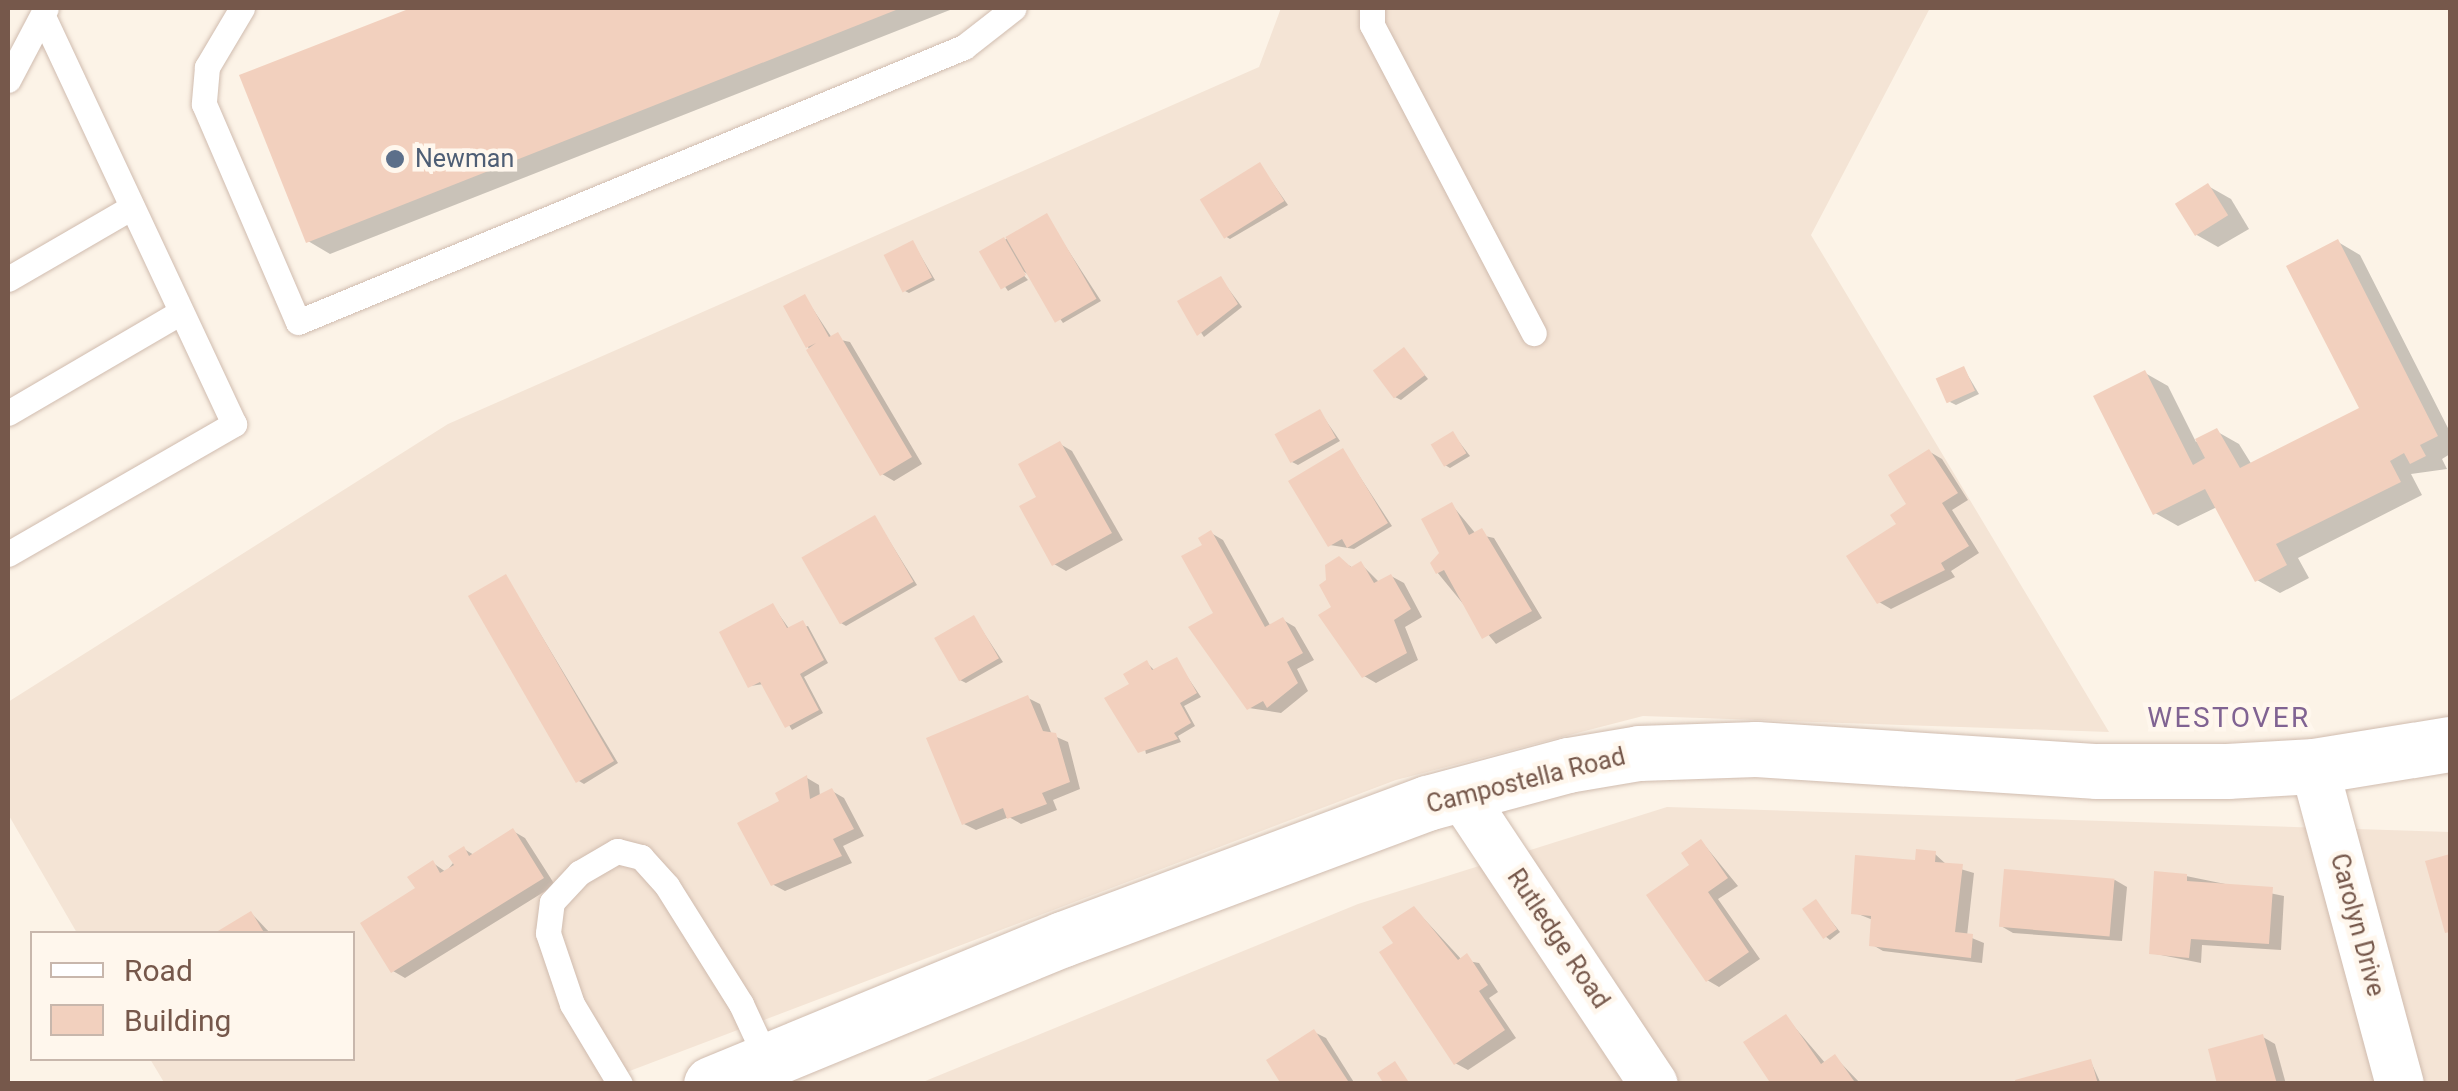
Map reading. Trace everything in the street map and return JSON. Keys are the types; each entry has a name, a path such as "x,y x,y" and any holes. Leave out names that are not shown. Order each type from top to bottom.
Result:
{"main road":[{"name":"Campostella Road","path":"711,1084 1062,939 1460,794 1568,765 1717,750 2097,771 2314,766 2450,744"}],"street":[{"name":"Carolyn Drive","path":"2314,766 2400,1084"},
{"name":"Rutledge Road","path":"1460,794 1654,1084"}],"lane":[{"path":"242,8 206,67 204,104 298,322 964,48 1014,8"},
{"path":"1372,8 1372,24 1534,333"},
{"path":"8,80 44,12"},
{"path":"8,554 234,424 44,12"},
{"path":"8,279 132,207"},
{"path":"8,413 182,312"},
{"path":"620,1084 572,1004 548,933 552,902 579,873 617,850 642,857 666,886 741,1004 767,1060"}],"shaded area":[{"path":"1281,8 1930,8 1811,235 2109,732 1643,716 1396,780 598,1083 165,1084 151,1061 355,1061 355,931 76,931 8,814 8,702 448,424 1259,67"},
{"path":"1667,807 2450,832 2450,1083 918,1084 1358,904"}],"building":[{"name":"Newman","path":"411,8 901,8 306,243 239,75"},
{"path":"1260,162 1284,201 1224,239 1200,200"},
{"path":"2208,183 2228,215 2195,236 2175,204"},
{"path":"1047,213 1096,299 1055,323 1005,237"},
{"path":"1004,237 1026,275 1001,290 979,252"},
{"path":"2338,239 2438,436 2420,445 2426,456 2410,464 2404,453 2390,461 2401,482 2276,544 2287,565 2255,582 2205,489 2153,515 2093,396 2145,370 2193,465 2205,458 2195,439 2217,428 2240,468 2359,408 2286,266"},
{"path":"913,240 932,277 903,292 884,255"},
{"path":"1221,276 1238,304 1197,336 1177,301"},
{"path":"805,294 829,337 838,332 912,457 880,476 806,350 816,343 806,348 783,306"},
{"path":"1404,347 1425,375 1394,398 1373,370"},
{"path":"1964,366 1975,391 1947,403 1936,379"},
{"path":"1320,409 1336,438 1291,463 1275,434"},
{"path":"1453,431 1466,453 1444,467 1431,444"},
{"path":"1060,441 1112,533 1052,566 1019,506 1036,497 1018,464"},
{"path":"1343,448 1388,523 1347,548 1342,539 1328,547 1288,481"},
{"path":"1929,449 1958,493 1942,503 1969,546 1941,563 1945,570 1877,604 1846,556 1896,524 1890,515 1906,504 1888,475"},
{"path":"1452,502 1469,535 1482,528 1532,611 1482,639 1444,570 1436,574 1430,563 1439,553 1421,519"},
{"path":"875,515 914,582 840,624 801,558"},
{"path":"1211,530 1265,627 1283,617 1303,653 1287,662 1298,683 1267,708 1263,701 1247,710 1188,627 1213,613 1181,556 1202,545 1198,538"},
{"path":"1339,556 1351,567 1361,561 1374,583 1391,574 1411,609 1394,620 1407,653 1362,678 1318,615 1331,607 1319,585 1326,580 1325,565"},
{"path":"506,574 614,761 576,783 468,596"},
{"path":"773,603 787,628 803,620 824,660 800,674 819,710 785,728 760,682 748,688 719,632"},
{"path":"974,615 999,658 959,681 934,638"},
{"path":"1177,657 1197,693 1180,703 1191,723 1174,733 1178,739 1138,753 1104,698 1129,684 1123,674 1147,660 1152,670"},
{"path":"1028,695 1043,731 1056,733 1070,782 1042,793 1047,804 1007,819 1003,808 962,825 926,738"},
{"path":"807,775 810,799 832,788 854,829 833,839 842,856 771,886 737,823 779,801 775,793"},
{"path":"513,828 544,878 391,973 360,923 415,888 407,877 433,860 440,873 454,865 448,856 464,846 469,856"},
{"path":"1701,839 1728,878 1708,892 1749,952 1706,982 1646,895 1689,865 1681,853"},
{"path":"1916,849 1936,851 1935,862 1963,864 1955,932 1973,934 1971,958 1869,946 1871,916 1851,914 1855,855 1915,860"},
{"path":"2450,854 2450,932 2445,933 2425,861"},
{"path":"2004,869 2115,879 2110,936 1999,927"},
{"path":"2154,871 2187,874 2187,881 2273,887 2269,944 2191,939 2189,958 2149,954"},
{"path":"1816,899 1837,929 1823,939 1802,909"},
{"path":"1414,906 1458,960 1467,953 1488,985 1479,991 1505,1030 1454,1065 1379,952 1393,943 1382,927"},
{"path":"251,911 263,931 218,931"},
{"path":"1786,1014 1821,1064 1835,1054 1854,1081 1771,1084 1743,1042"},
{"path":"1314,1029 1350,1084 1281,1084 1266,1060"},
{"path":"2263,1034 2277,1084 2217,1084 2208,1049"},
{"path":"2091,1059 2098,1084 2016,1084 2015,1080"},
{"path":"1395,1061 1410,1084 1384,1084 1377,1073"}],"place":[{"name":"Newman","path":"395,159"}],"district":[{"name":"WESTOVER","path":"2229,718"}]}
